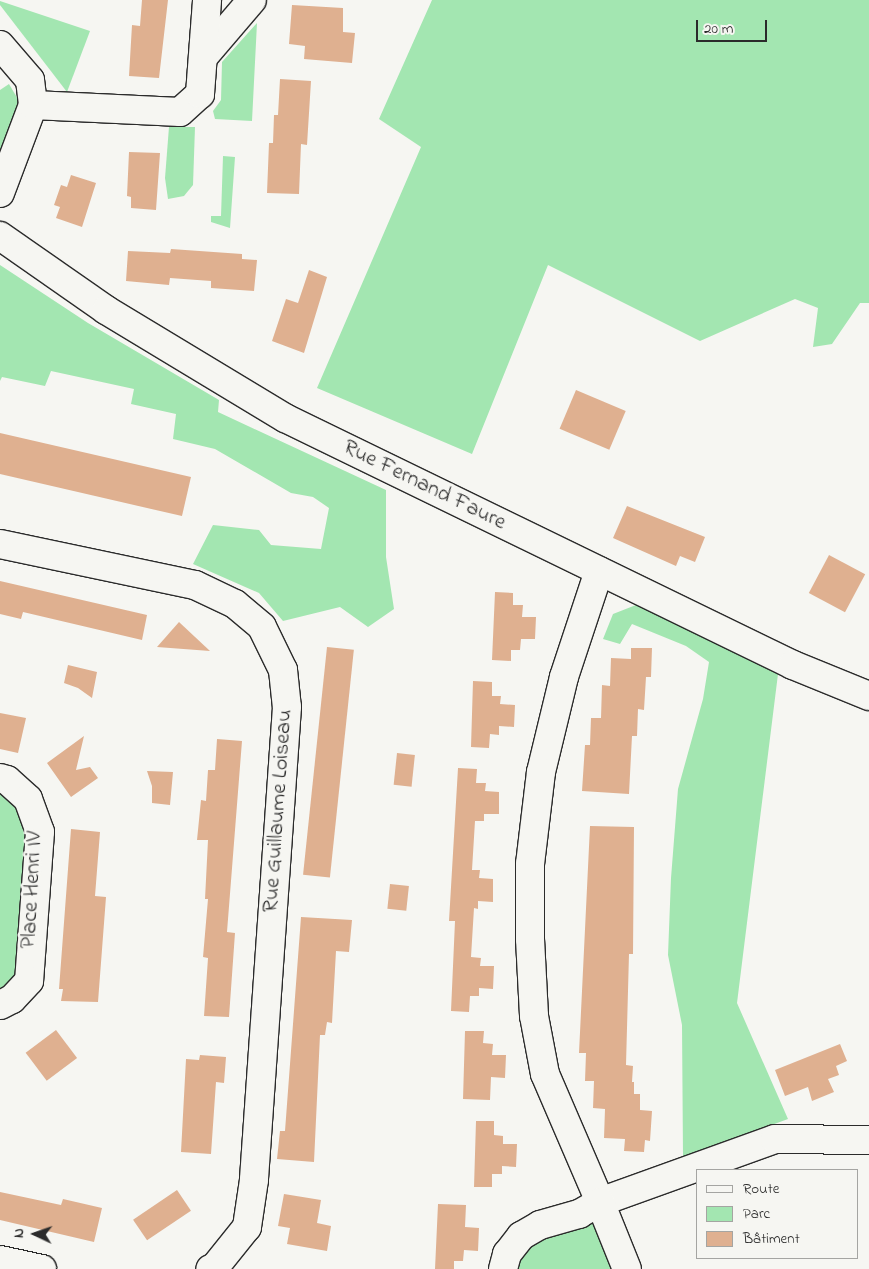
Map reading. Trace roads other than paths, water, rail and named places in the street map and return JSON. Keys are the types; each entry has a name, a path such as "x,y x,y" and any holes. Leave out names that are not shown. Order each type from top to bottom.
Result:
{"street":[{"path":"33,105 180,112 200,94 205,55 207,0"},
{"path":"205,55 252,0"},
{"path":"0,45 30,80 33,105 0,193"},
{"name":"Rue Fernand Faure","path":"0,236 106,310 285,418 794,665 869,696"},
{"name":"Rue Guillaume Loiseau","path":"0,544 195,586 235,604 262,627 283,670 287,707 254,1180 247,1227 213,1268"},
{"path":"600,571 564,677 541,772 530,864 530,939 534,1016 545,1074 627,1269"},
{"name":"Place Henri IV","path":"0,778 7,780 28,799 40,832 29,981 12,999 0,1005"},
{"path":"503,1269 508,1254 521,1236 540,1224 579,1214 600,1202 775,1139 869,1140"},
{"path":"10,1264 42,1269"}]}
